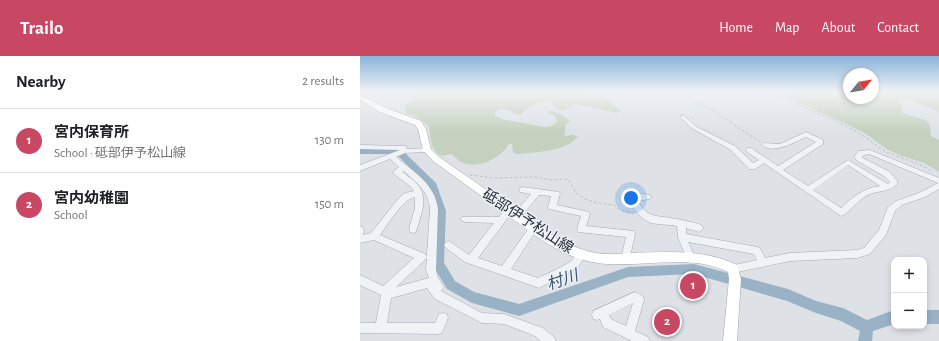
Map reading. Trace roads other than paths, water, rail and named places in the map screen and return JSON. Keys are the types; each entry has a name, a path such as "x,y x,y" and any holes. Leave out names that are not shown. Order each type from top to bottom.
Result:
{"main road":[{"path":"375,105 383,110 418,123 422,129 427,150"},
{"name":"砥部伊予松山線","path":"427,150 453,171 560,246 580,255 597,258 626,259 662,257 691,259 719,264 732,269"},
{"path":"730,341 735,279 732,269"}],"street":[{"path":"683,117 702,132 733,148 752,167 764,160"},
{"path":"765,145 780,146 806,134 821,142 778,170"},
{"path":"360,148 404,148 404,151"},
{"path":"360,168 404,151 427,150"},
{"path":"749,150 842,213 866,192 876,188 889,188 894,182 892,178 860,160 858,156 861,153 870,152 939,181"},
{"path":"392,156 427,188 433,201 434,209 431,270 434,280 447,300"},
{"path":"808,190 848,162 889,188"},
{"path":"404,168 397,172 416,187 418,193 419,206 413,229"},
{"path":"732,269 790,257 857,254 867,251 883,232 891,209 899,202 922,195 939,186"},
{"path":"524,190 556,194 552,207 586,214 581,229 631,234 626,259"},
{"path":"471,260 502,220 513,213 537,192"},
{"path":"374,236 402,200 408,195 418,193"},
{"path":"647,197 639,197 634,200 635,204 646,217 652,220 671,221 699,228"},
{"path":"465,219 502,220"},
{"path":"682,224 682,237 691,259"},
{"path":"504,271 534,227"},
{"path":"360,239 374,236 422,257 385,293 380,328"},
{"path":"682,237 757,251 763,263"},
{"path":"449,245 471,260 539,283 575,264 580,255"},
{"path":"360,280 385,293 429,283 438,296 482,318 504,319 539,332 550,341"},
{"path":"629,333 639,300 635,297 600,314 607,323 644,341"},
{"path":"360,328 438,329 443,318"}],"waterway":[{"name":"村川","path":"360,151 391,151 402,155 433,185 441,211 438,264 451,285 472,297 519,310 628,272 694,269 788,295 816,307 843,315 867,327"},
{"path":"927,317 939,317"},
{"path":"867,327 891,318"},
{"path":"865,341 867,327"}],"place":[{"name":"宮内保育所","path":"693,286"},
{"name":"宮内幼稚園","path":"667,322"}]}
